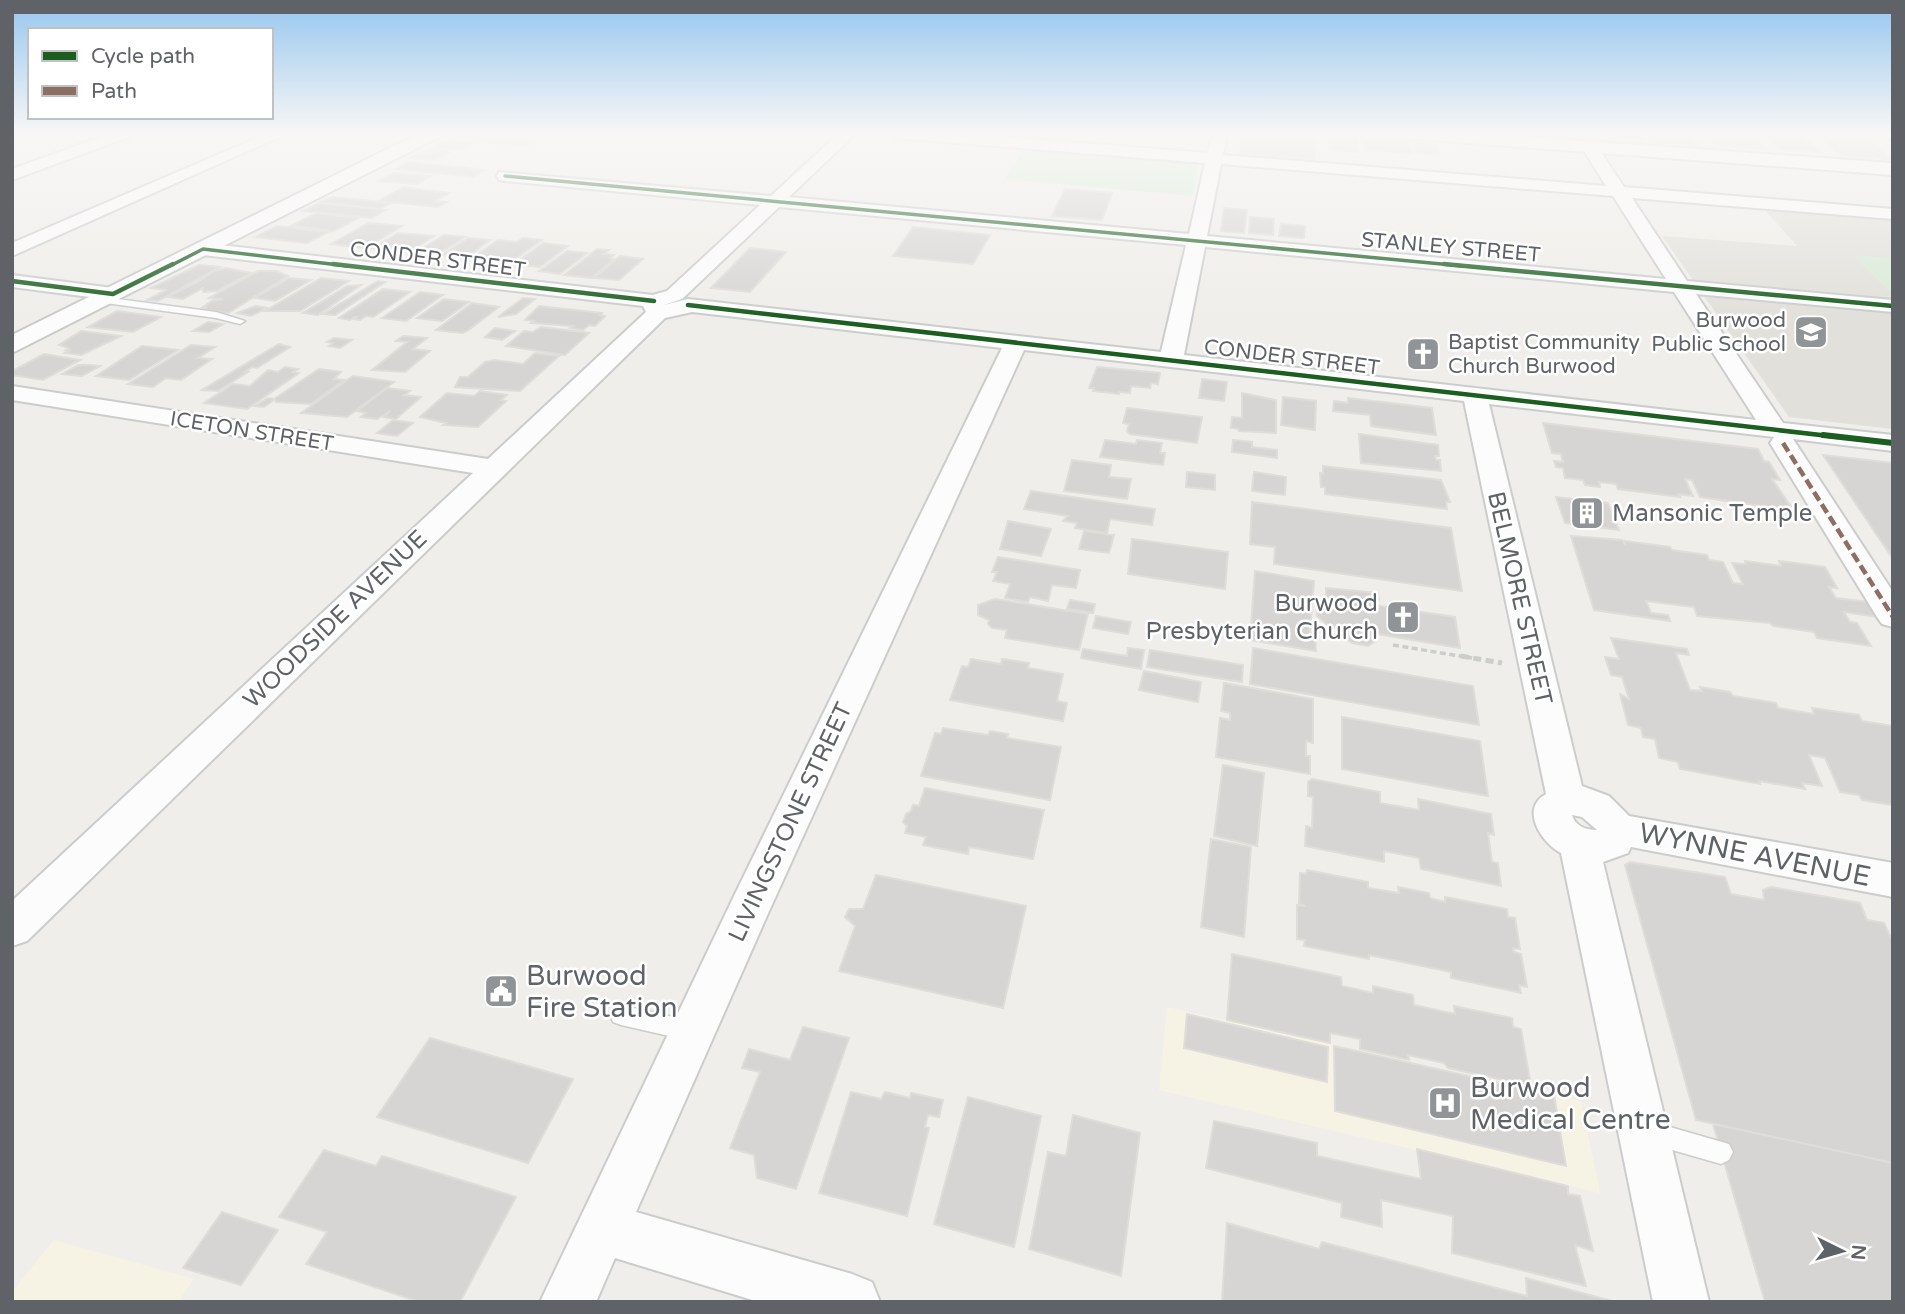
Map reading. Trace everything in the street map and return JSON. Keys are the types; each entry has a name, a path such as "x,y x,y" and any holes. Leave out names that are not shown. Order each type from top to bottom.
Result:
{"street":[{"path":"12,250 140,194"},
{"path":"12,345 312,194"},
{"name":"STANLEY STREET","path":"703,194 1893,306"},
{"name":"WOODSIDE AVENUE","path":"12,928 782,194"},
{"path":"1171,360 1207,194"},
{"path":"1621,194 1893,617"},
{"path":"1659,194 1893,214"},
{"name":"CONDER STREET","path":"202,250 1475,395 1779,436 1893,443"},
{"path":"12,281 107,297"},
{"name":"LIVINGSTONE STREET","path":"568,1302 1016,343"},
{"name":"ICETON STREET","path":"12,393 492,468"},
{"name":"BELMORE STREET","path":"1475,395 1566,800 1553,808 1554,823 1559,831 1598,836"},
{"path":"1598,836 1643,1132 1681,1302"},
{"name":"WYNNE AVENUE","path":"1598,836 1893,880"},
{"path":"602,1228 852,1302"}],"lane":[{"path":"107,297 240,321"},
{"path":"621,1015 693,1031"},
{"path":"1643,1132 1721,1152"}],"path":[{"path":"1393,645 1506,664"}],"shaded area":[{"name":"Burwood Public School","path":"1763,208 1893,219 1893,429 1789,417 1662,236 1797,246"},
{"path":"1167,1007 1581,1101 1600,1193 1159,1090"},
{"path":"54,1240 194,1279 178,1302 12,1302 12,1292"}],"green space":[{"path":"1853,255 1893,258 1893,291 1888,290"}],"building":[{"path":"390,194 447,194 435,201 447,202 438,207 379,201"},
{"path":"1062,194 1112,194 1102,220 1052,216"},
{"path":"333,197 391,203 380,209 321,202"},
{"path":"319,203 386,210 372,218 303,211"},
{"path":"1224,208 1247,210 1244,233 1221,231"},
{"path":"316,213 358,218 334,231 291,226"},
{"path":"1250,217 1274,219 1273,235 1249,233"},
{"path":"368,223 402,226 366,248 331,244"},
{"path":"1281,224 1305,226 1304,238 1279,236"},
{"path":"277,226 328,232 307,243 255,237"},
{"path":"913,227 990,235 973,264 893,256"},
{"path":"398,233 434,236 409,252 372,248"},
{"path":"444,235 465,237 434,257 415,253"},
{"path":"468,238 490,240 466,258 442,255"},
{"path":"523,238 542,240 511,262 472,258 498,240 517,242"},
{"path":"543,243 568,246 540,267 514,264"},
{"path":"750,248 786,252 750,292 711,288"},
{"path":"597,249 609,250 604,254 614,255 610,258 614,259 591,278 564,275"},
{"path":"567,251 587,253 560,274 539,271"},
{"path":"620,256 643,259 619,280 594,278"},
{"path":"199,265 220,267 158,301 147,300 166,290 151,288"},
{"path":"226,268 251,273 217,291 203,292 203,288 183,299 167,297 214,271"},
{"path":"258,271 276,271 288,276 228,313 203,309 212,301 223,299 209,298"},
{"path":"289,278 311,280 275,301 255,298"},
{"path":"321,278 349,281 300,311 265,311"},
{"path":"378,281 385,282 335,315 323,314"},
{"path":"361,285 318,315 303,313 347,286"},
{"path":"383,289 410,292 373,317 366,316 360,320 354,319 357,317 350,320 339,318"},
{"path":"420,292 443,295 406,321 382,318"},
{"path":"523,298 535,299 516,314 498,317"},
{"path":"444,299 469,302 442,321 417,318"},
{"path":"472,303 499,307 462,333 436,330"},
{"path":"256,306 267,308 251,316 237,313"},
{"path":"539,306 602,313 600,315 605,316 595,326 589,325 583,330 570,328 573,326 531,323 534,321 525,320"},
{"path":"117,311 161,317 133,332 88,327"},
{"path":"208,322 223,324 209,332 193,331"},
{"path":"541,327 589,333 565,355 506,346 524,331 533,332"},
{"path":"495,328 515,331 502,340 485,337"},
{"path":"81,331 121,336 81,355 65,353 71,350 59,345"},
{"path":"403,336 427,338 413,349 430,351 405,372 372,370 407,342 396,341"},
{"path":"334,338 352,340 340,348 329,346 333,343 327,342"},
{"path":"279,344 290,347 257,368 252,367 218,391 202,390"},
{"path":"191,345 215,347 198,358 212,359 181,380 166,378 153,387 128,384"},
{"path":"142,346 178,350 129,380 96,376"},
{"path":"535,353 559,356 520,391 455,387 460,377 468,377 485,362 495,360 523,364"},
{"path":"44,354 80,360 43,380 12,375 12,371"},
{"path":"78,365 100,366 82,376 62,374"},
{"path":"285,367 298,369 293,372 299,373 247,409 204,403 233,384 250,386 268,370 278,372"},
{"path":"1097,367 1160,373 1158,384 1151,383 1150,388 1131,386 1130,393 1093,391 1094,388 1089,388"},
{"path":"319,369 341,372 334,379 344,380 311,404 276,402 275,399 264,407 255,406 268,398 274,399"},
{"path":"353,376 394,382 347,417 301,413"},
{"path":"1202,379 1227,382 1224,401 1199,398"},
{"path":"387,388 410,391 404,395 421,397 396,419 384,417 390,411 377,419 361,417 366,413 357,411"},
{"path":"480,391 507,395 501,400 506,401 478,427 443,425 446,423 420,417 447,393 474,396"},
{"path":"1242,393 1276,400 1276,433 1231,428 1232,417 1242,418"},
{"path":"1283,397 1316,401 1315,430 1281,425"},
{"path":"1348,398 1432,408 1436,435 1371,426 1370,415 1333,411 1334,401 1348,403"},
{"path":"1127,408 1202,417 1197,443 1130,434 1127,431 1129,424 1123,423"},
{"path":"393,420 413,423 397,436 377,433"},
{"path":"1543,423 1758,449 1780,480 1772,479 1794,511 1700,497 1692,480 1685,479 1693,496 1678,494 1680,497 1618,489 1616,484 1599,482 1600,487 1585,485 1583,480 1565,478 1563,468 1556,467 1554,461 1563,462 1561,454 1552,453"},
{"path":"1359,434 1438,445 1439,456 1435,456 1436,460 1440,460 1441,471 1361,463"},
{"path":"1105,440 1136,444 1137,440 1162,443 1160,453 1165,453 1163,465 1100,457"},
{"path":"1233,440 1252,442 1252,447 1277,450 1277,458 1232,452"},
{"path":"1823,455 1893,463 1893,559"},
{"path":"1072,460 1111,465 1109,477 1131,479 1127,499 1064,491"},
{"path":"1323,466 1441,480 1450,502 1446,502 1447,509 1325,494 1325,487 1321,487 1320,473 1323,474"},
{"path":"1187,472 1215,475 1215,490 1186,487"},
{"path":"1254,472 1286,477 1285,495 1252,491"},
{"path":"1031,491 1155,509 1152,525 1110,519 1107,533 1075,528 1077,523 1063,521 1068,516 1024,509"},
{"name":"Mansonic Temple","path":"1556,497 1608,503 1619,530 1565,523"},
{"path":"1252,502 1451,528 1462,591 1274,564 1275,547 1250,544"},
{"path":"1008,521 1051,529 1041,556 1000,549"},
{"path":"1084,531 1114,535 1109,553 1079,549"},
{"path":"1571,536 1622,540 1626,546 1624,541 1707,555 1709,560 1723,562 1733,583 1743,584 1732,563 1746,564 1745,561 1781,566 1779,561 1825,567 1837,588 1829,587 1836,598 1868,602 1877,617 1844,612 1850,622 1857,623 1871,646 1817,638 1814,632 1773,626 1770,623 1697,616 1694,607 1646,601 1651,613 1668,615 1670,621 1594,610"},
{"path":"1132,539 1228,552 1225,589 1128,574"},
{"path":"998,557 1080,570 1076,588 1052,585 1048,601 1030,597 1028,602 1005,598 1010,584 993,581 997,572 992,572"},
{"path":"1255,571 1314,581 1310,633 1315,633 1316,651 1250,640"},
{"path":"1326,588 1378,593 1379,600 1374,599 1374,605 1455,617 1460,648 1377,634 1377,640 1368,646 1352,643 1342,635 1345,629 1330,627 1317,616 1316,603 1326,599"},
{"path":"995,599 1088,614 1079,650 1005,638 1007,630 992,628 988,624 989,620 978,615 978,605"},
{"path":"1070,600 1095,604 1093,613 1067,609"},
{"path":"1096,616 1131,622 1128,634 1093,628"},
{"path":"1611,638 1687,649 1689,655 1676,653 1690,690 1702,691 1700,687 1730,692 1733,696 1776,703 1778,708 1814,714 1812,708 1859,715 1862,721 1893,726 1893,805 1862,800 1859,795 1840,792 1825,758 1809,755 1822,786 1802,783 1805,789 1759,781 1760,784 1680,769 1678,762 1659,758 1655,739 1643,737 1641,728 1628,725 1620,694 1629,699 1622,677 1611,675 1605,657 1619,659"},
{"path":"1128,648 1144,650 1141,669 1081,658 1083,649 1127,656"},
{"path":"1253,648 1473,686 1479,725 1250,684"},
{"path":"1150,650 1243,665 1242,682 1147,667"},
{"path":"971,659 1001,664 1002,659 1029,663 1028,668 1063,674 1057,701 1067,703 1063,721 950,700 962,666 968,667"},
{"path":"1144,671 1201,682 1198,702 1139,690"},
{"path":"1224,683 1313,699 1313,743 1306,741 1306,756 1310,756 1310,774 1216,757 1220,718 1230,720 1230,713 1221,711"},
{"path":"1342,717 1480,741 1488,796 1342,769"},
{"path":"943,728 988,735 990,731 1008,734 1007,738 1061,747 1050,800 921,776 935,733 941,734"},
{"path":"1223,765 1264,773 1257,846 1214,836"},
{"path":"1312,779 1380,792 1380,803 1419,810 1418,799 1491,814 1494,835 1488,833 1492,862 1498,863 1501,886 1421,869 1419,858 1384,851 1384,862 1305,846 1306,826 1312,828 1313,797 1308,796 1308,782"},
{"path":"925,788 1044,810 1033,859 969,847 968,854 923,845 926,837 905,833 907,826 903,822 913,805 919,806"},
{"path":"1211,839 1251,847 1244,937 1201,927"},
{"path":"1630,862 1725,877 1731,894 1764,900 1763,890 1771,887 1860,903 1867,920 1884,923 1893,942 1893,1163 1696,1120 1625,865"},
{"path":"1307,870 1368,882 1368,888 1399,893 1398,887 1429,893 1430,898 1445,902 1445,897 1507,909 1508,917 1515,918 1520,949 1513,948 1514,952 1521,954 1527,987 1519,985 1521,993 1451,978 1451,972 1369,955 1369,959 1304,946 1305,940 1297,939 1297,905 1306,906 1299,904 1300,873 1306,874"},
{"path":"876,875 1026,906 1003,1008 839,971 855,926 845,917 849,909 863,909"},
{"path":"1232,954 1341,977 1342,986 1373,993 1373,986 1413,995 1414,1005 1455,1014 1454,1006 1512,1018 1513,1027 1521,1029 1531,1086 1448,1068 1444,1063 1408,1055 1409,1060 1360,1049 1360,1039 1330,1033 1330,1043 1227,1020"},
{"path":"1187,1014 1328,1047 1327,1082 1184,1048"},
{"path":"803,1027 849,1038 796,1189 757,1178 754,1155 730,1148 760,1072 742,1068 749,1049 790,1060"},
{"path":"430,1038 573,1079 528,1163 377,1117"},
{"name":"Burwood Medical Centre","path":"1334,1046 1554,1095 1566,1166 1335,1111"},
{"path":"851,1092 881,1099 885,1092 910,1098 911,1093 943,1100 939,1117 928,1115 925,1127 929,1128 907,1216 819,1193"},
{"path":"968,1097 1041,1116 1014,1247 934,1224"},
{"path":"1073,1115 1140,1133 1121,1276 1029,1249 1048,1152 1066,1156"},
{"path":"1214,1121 1317,1143 1317,1156 1421,1179 1417,1149 1568,1186 1568,1194 1580,1196 1593,1251 1575,1245 1586,1286 1452,1253 1453,1216 1381,1200 1382,1227 1341,1217 1342,1203 1206,1168"},
{"path":"1713,1124 1893,1163 1893,1302 1765,1302"},
{"path":"324,1150 376,1166 382,1156 516,1197 460,1302 419,1302 306,1264 327,1232 279,1217"},
{"path":"222,1212 278,1230 241,1285 183,1268"},
{"path":"1227,1223 1319,1249 1322,1242 1527,1296 1526,1278 1616,1302 1222,1302"}],"marked path":[{"path":"1783,443 1893,617"}],"cycle path":[{"path":"701,194 1893,306"},
{"path":"12,281 113,294 203,249 654,301"},
{"path":"688,305 1893,443"}],"place":[{"name":"Burwood Public School","path":"1811,332"},
{"name":"Baptist Community Church Burwood","path":"1423,354"},
{"name":"Mansonic Temple","path":"1587,513"},
{"name":"Burwood Presbyterian Church","path":"1403,617"},
{"name":"Burwood Fire Station","path":"501,991"},
{"name":"Burwood Medical Centre","path":"1445,1103"}]}
